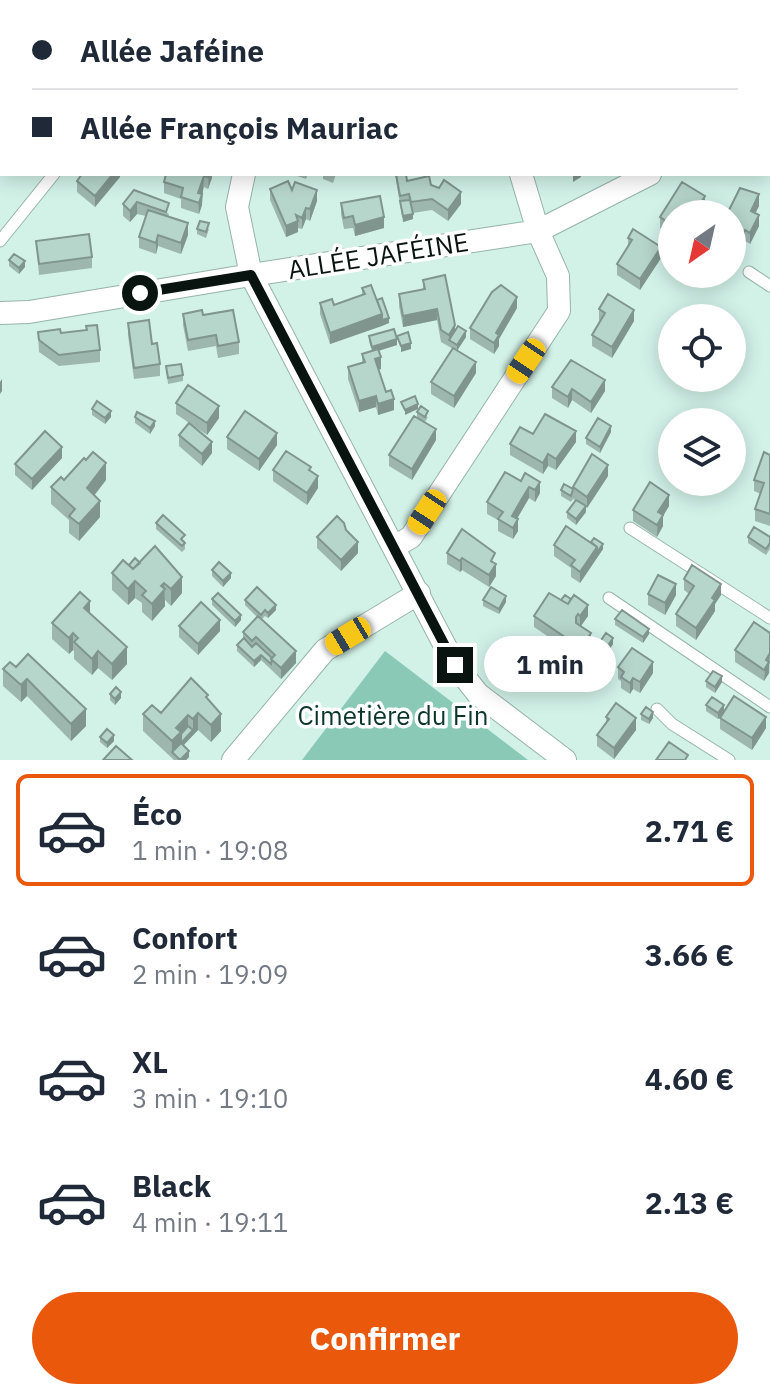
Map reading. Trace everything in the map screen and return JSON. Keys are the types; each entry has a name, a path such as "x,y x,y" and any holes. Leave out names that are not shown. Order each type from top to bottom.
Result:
{"street":[{"path":"244,176 237,207 251,275 455,665 478,694 565,760"},
{"path":"394,547 411,537 559,311 558,276 538,231 522,176"},
{"name":"ALLÉE JAFÉINE","path":"0,313 29,312 538,231 646,176"},
{"path":"233,760 325,650 419,593"}],"lane":[{"path":"0,241 52,176"},
{"path":"749,272 770,286"},
{"path":"630,528 770,618"},
{"path":"609,598 770,707"},
{"path":"657,709 672,724 729,760"}],"green space":[{"name":"Cimetière du Fin","path":"385,651 528,760 302,760"}],"building":[{"path":"81,176 111,176 95,196 77,181"},
{"path":"166,176 204,176 198,193 202,194 199,203 181,197 183,188 164,182"},
{"path":"396,176 406,176 407,181 429,176 431,185 439,188 444,180 461,192 448,210 432,199 411,202 409,194 400,196"},
{"path":"288,181 292,190 295,182 317,190 310,209 306,208 302,218 296,215 298,221 286,226 270,189"},
{"path":"682,182 705,196 703,200 671,200"},
{"path":"740,188 759,194 751,211 759,215 750,233 746,231 746,200 734,200"},
{"path":"134,190 169,203 166,212 137,202 130,211 123,204"},
{"path":"380,196 384,217 355,225 353,216 344,218 341,203"},
{"path":"410,200 413,214 403,216 400,201"},
{"path":"148,210 188,223 181,243 158,235 156,243 139,237"},
{"path":"200,221 209,223 206,232 197,229"},
{"path":"633,229 658,245 658,252 640,279 617,264 632,240 628,238"},
{"path":"89,234 92,257 39,264 36,241"},
{"path":"14,254 25,261 19,268 9,260"},
{"path":"445,275 455,325 449,335 441,330 437,309 403,316 399,294 425,289 423,280"},
{"path":"371,285 382,314 330,333 320,303 332,299 334,305 365,294 362,288"},
{"path":"501,285 517,297 496,333 499,335 494,343 470,328 492,292"},
{"path":"608,294 634,310 612,347 592,335 605,313 599,309"},
{"path":"382,298 389,318 382,320 377,300"},
{"path":"202,310 203,315 233,310 239,342 218,346 216,335 188,340 183,314"},
{"path":"149,320 152,344 157,343 160,364 134,368 128,323"},
{"path":"97,325 100,350 59,355 39,340 38,332 87,330 86,326"},
{"path":"458,326 466,331 457,345 449,340"},
{"path":"394,329 397,339 372,347 369,336"},
{"path":"408,332 411,343 401,346 397,336"},
{"path":"453,348 476,362 454,396 431,382"},
{"path":"378,349 381,357 375,359 386,392 391,390 394,399 378,404 376,396 359,401 348,367 365,362 362,354"},
{"path":"571,360 605,380 591,402 572,389 568,397 552,387"},
{"path":"181,364 183,375 168,378 166,366"},
{"path":"188,385 219,406 207,423 176,403"},
{"path":"415,396 418,404 405,410 401,402"},
{"path":"97,401 111,411 105,418 92,409"},
{"path":"421,406 428,411 425,417 417,412"},
{"path":"245,411 277,433 259,459 227,437"},
{"path":"137,412 155,421 150,428 135,417"},
{"path":"545,414 576,431 556,459 548,454 543,463 510,444 520,427 533,434"},
{"path":"414,416 436,429 412,469 389,455"},
{"path":"598,418 611,426 600,447 586,438"},
{"path":"189,423 212,442 202,454 179,435"},
{"path":"45,431 62,447 32,479 15,464"},
{"path":"286,451 311,467 309,470 318,476 307,493 273,470"},
{"path":"93,452 106,463 87,488 100,501 79,524 69,516 75,509 51,487 61,477 64,480"},
{"path":"764,452 770,455 770,514 755,509 764,483 754,480"},
{"path":"592,454 608,465 587,497 573,487"},
{"path":"505,472 521,481 525,473 540,482 535,490 529,487 520,502 512,516 518,519 513,528 498,519 503,512 487,502"},
{"path":"650,482 658,487 658,496 668,496 658,512 663,515 657,525 633,510"},
{"path":"564,484 573,489 571,496 561,490"},
{"path":"576,500 586,506 576,519 567,512"},
{"path":"163,515 185,535 181,539 185,543 182,546 156,523"},
{"path":"337,516 358,542 341,560 317,537"},
{"path":"566,526 597,547 580,572 571,565 575,560 554,545"},
{"path":"754,527 770,537 766,549 748,537"},
{"path":"462,529 495,553 491,561 496,564 489,575 462,558 460,561 447,553"},
{"path":"594,538 603,544 597,552 597,547 591,542"},
{"path":"155,546 182,577 171,589 164,583 161,586 165,589 152,604 142,595 146,591 135,581 128,589 112,573 123,560 133,569"},
{"path":"135,558 140,563 133,569 129,565"},
{"path":"219,562 231,573 223,581 212,570"},
{"path":"692,565 721,584 712,598 715,600 696,628 676,614 694,586 684,579"},
{"path":"658,575 676,584 665,603 648,594"},
{"path":"257,587 276,605 261,615 245,600"},
{"path":"491,587 506,596 499,609 483,600"},
{"path":"80,592 90,601 84,608 127,647 112,664 98,651 92,659 74,642 78,638 73,633 69,638 52,623"},
{"path":"218,593 241,615 235,621 212,599"},
{"path":"549,593 568,604 574,595 588,605 576,617 576,623 591,633 581,648 534,616"},
{"path":"565,595 571,599 568,604 561,600"},
{"path":"201,602 220,620 198,644 179,626"},
{"path":"622,610 649,629 643,637 615,619"},
{"path":"258,616 296,651 281,668 271,659 275,655 256,637 252,641 243,632"},
{"path":"754,622 770,633 770,653 766,660 769,662 764,670 735,650"},
{"path":"606,633 613,638 605,650 597,646"},
{"path":"244,638 252,647 256,643 272,658 271,664 261,655 254,661 237,645"},
{"path":"632,648 653,662 640,682 633,678 630,683 621,677 624,672 618,667"},
{"path":"28,654 86,709 71,724 27,679 21,685 3,669 10,662 16,667"},
{"path":"713,671 722,676 715,687 706,681"},
{"path":"191,678 221,714 211,725 198,713 193,719 188,715 176,728 181,732 172,741 143,714 152,705 161,713"},
{"path":"116,687 121,692 115,699 110,694"},
{"path":"734,696 766,717 752,738 720,718"},
{"path":"712,697 724,705 718,713 706,705"},
{"path":"616,703 636,718 614,748 597,735"},
{"path":"646,707 653,712 649,719 641,714"},
{"path":"188,726 193,730 181,743 181,734"},
{"path":"107,729 114,735 107,743 100,737"},
{"path":"669,742 688,755 685,760 656,760"},
{"path":"181,743 189,751 180,760 172,752"},
{"path":"116,746 132,760 103,760"}],"route":[{"path":"140,293 251,275 455,665"}]}
